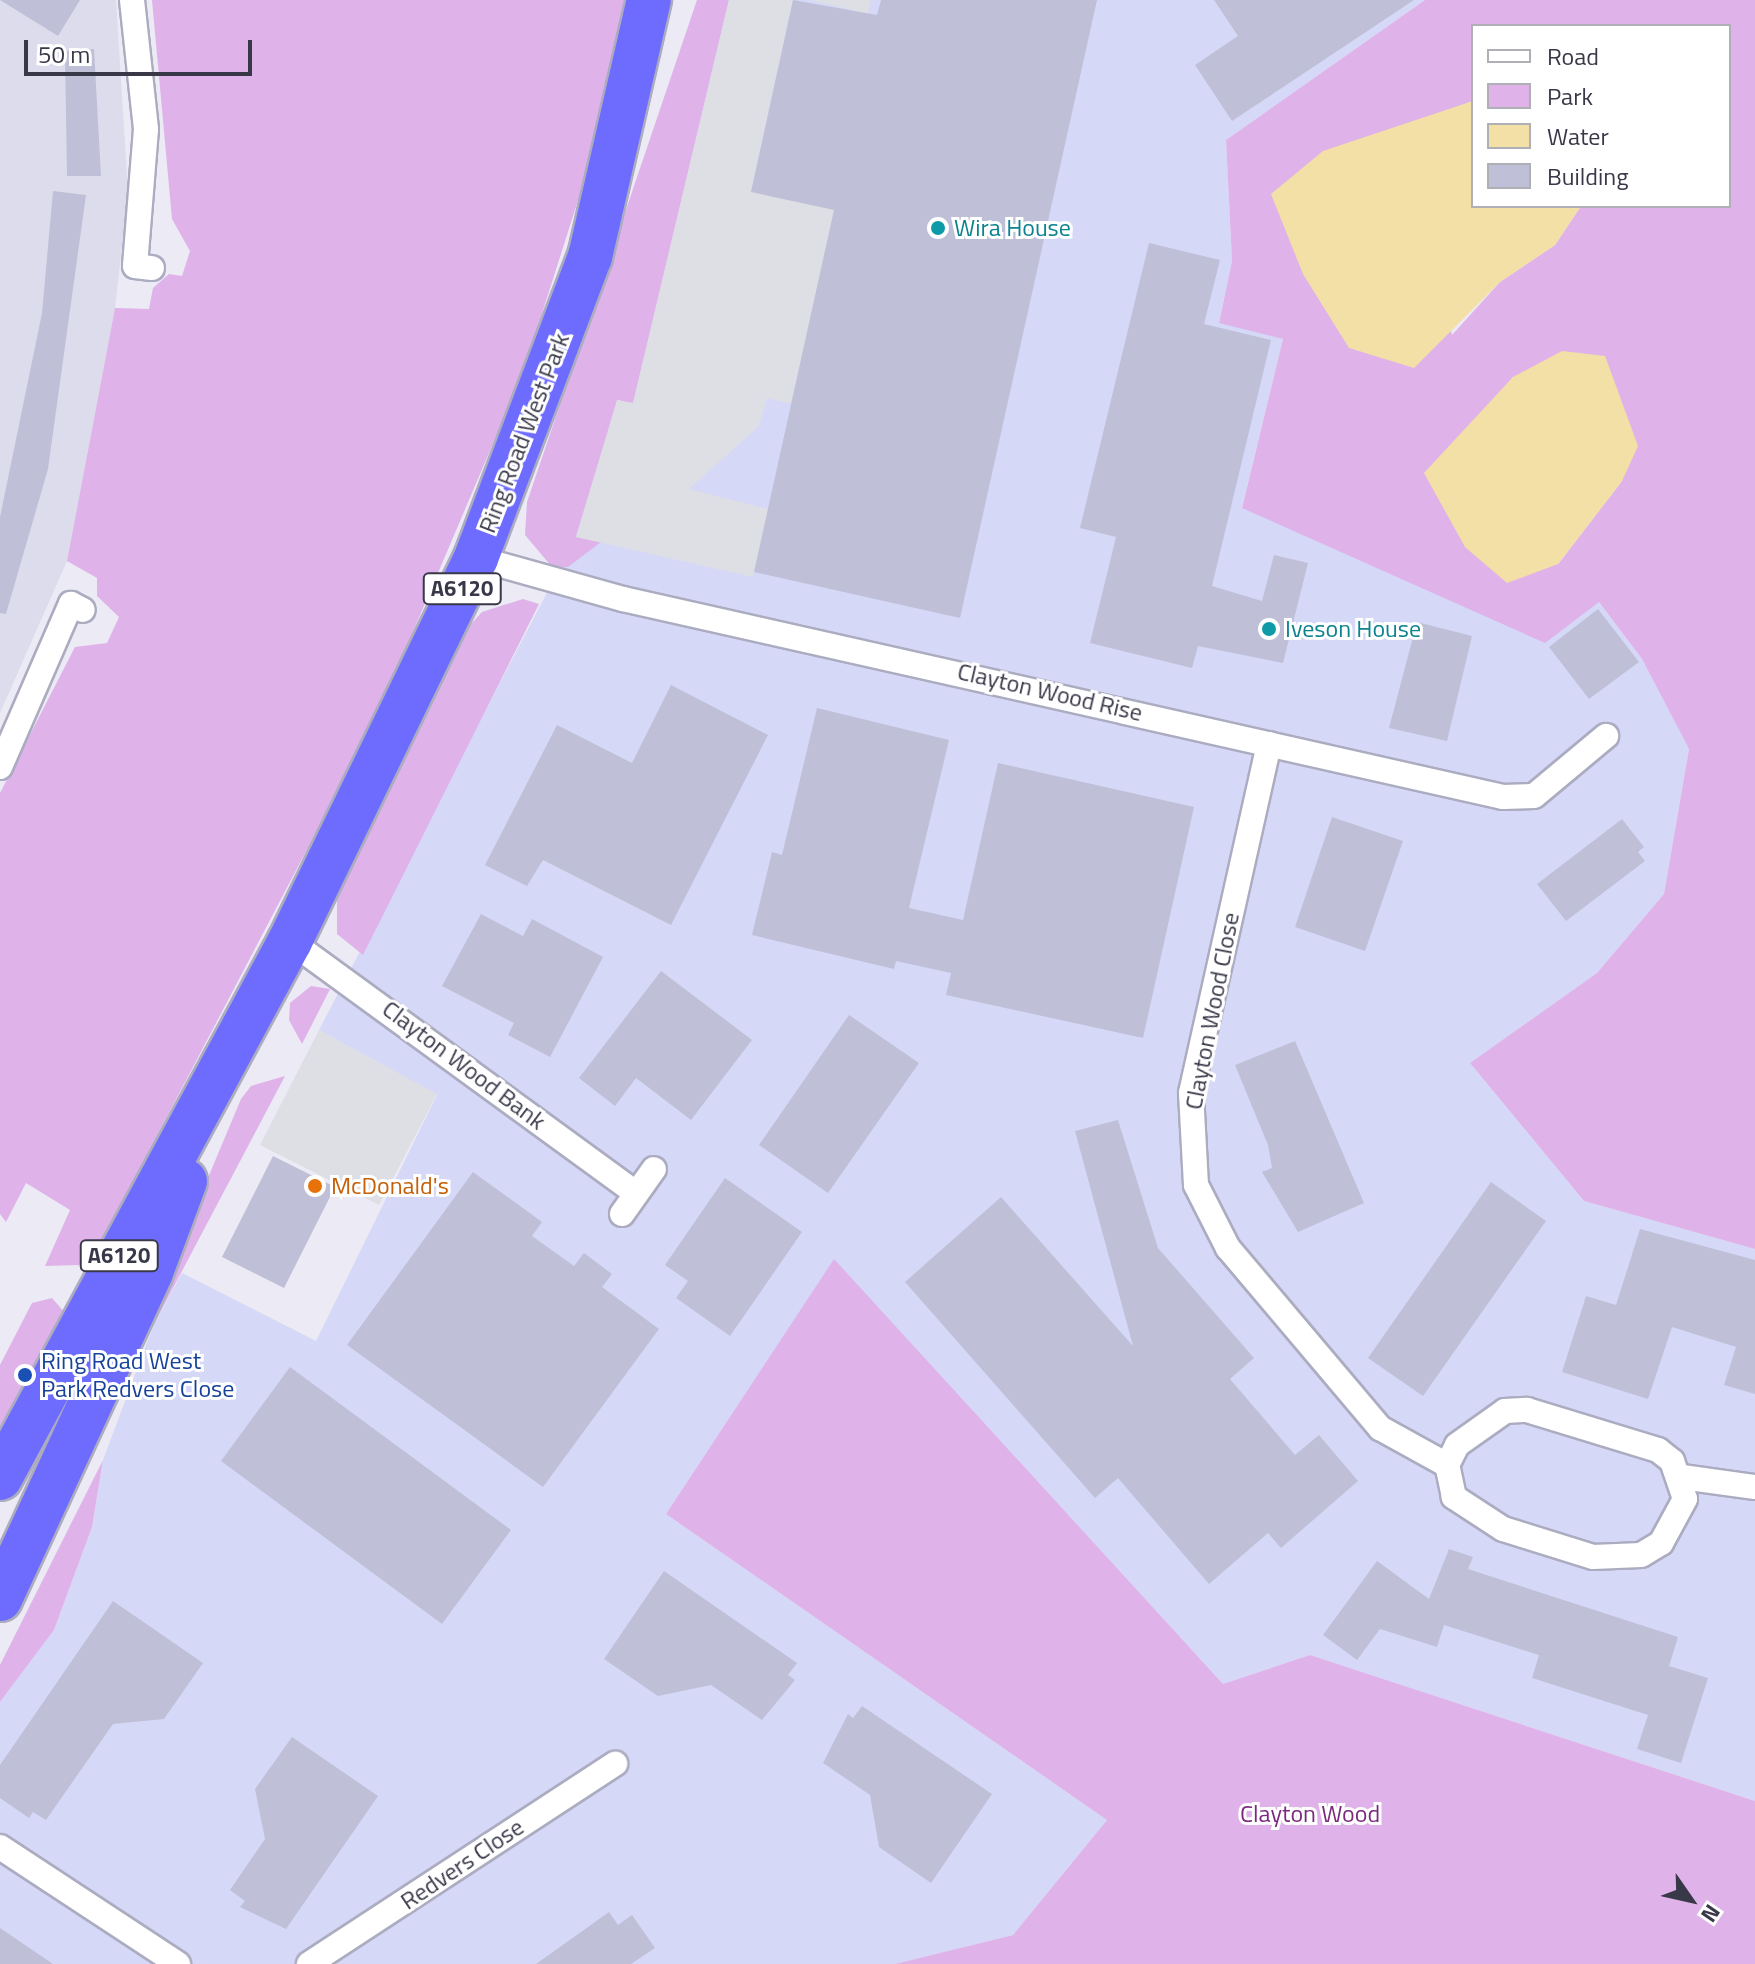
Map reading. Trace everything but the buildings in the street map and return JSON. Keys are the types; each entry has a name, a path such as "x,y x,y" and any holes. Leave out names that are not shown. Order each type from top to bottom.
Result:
{"highway":[{"name":"Ring Road West Park","path":"0,1478 290,941 476,558 590,257 649,0"},
{"name":"Ring Road West Park","path":"624,119 676,0"},
{"name":"Ring Road West Park","path":"0,1599 151,1272 240,1035"}],"street":[{"path":"132,0 146,129 135,266 152,268"},
{"name":"Clayton Wood Rise","path":"476,558 623,599 1520,798 1548,788 1606,736"},
{"path":"0,767 71,604 83,610"},
{"name":"Clayton Wood Close","path":"1269,744 1191,1093 1196,1185 1228,1248 1380,1428 1447,1465"},
{"name":"Clayton Wood Bank","path":"290,941 636,1193"},
{"path":"622,1214 654,1169"},
{"path":"1682,1477 1678,1522 1661,1543 1614,1559 1481,1517 1454,1497 1447,1465 1484,1422 1527,1410 1658,1450 1682,1477 1755,1487"},
{"name":"Redvers Close","path":"309,1964 615,1764"},
{"path":"0,1847 178,1964"}],"shaded area":[{"path":"0,0 116,0 128,192 115,308 67,561 0,713"},
{"path":"729,0 1425,0 1226,140 1232,261 1219,322 1283,339 1242,507 1599,602 1642,659 1689,749 1664,894 1597,973 1470,1063 1584,1201 1755,1249 1755,1801 1310,1655 1223,1684 834,1260 666,1514 1107,1820 1013,1935 895,1964 0,1964 0,1702 54,1630 92,1527 103,1460 154,1324 182,1273 316,1341 437,1095 319,1030 576,537 617,400 633,404"},
{"path":"729,0 793,0 751,191 810,204 853,10 810,0 871,0 860,49 869,52 791,404 767,398 759,426 689,489 768,509 753,577 576,537 617,400 633,403"},
{"path":"319,1030 437,1094 379,1205 260,1145"}],"green space":[{"path":"152,0 630,0 596,144 523,373 378,714 97,1250 79,1265 45,1266 70,1210 26,1183 6,1222 0,1214 0,793 75,647 107,643 119,617 97,596 97,578 67,561 115,308 149,309 153,288 169,274 182,276 190,251 172,219"},
{"path":"697,0 729,0 633,404 618,400 576,537 601,542 568,567 552,567 525,535 527,502"},
{"path":"1425,0 1755,0 1755,1249 1584,1201 1470,1063 1597,973 1664,894 1689,749 1642,659 1599,602 1545,643 1242,508 1283,339 1219,323 1232,261 1226,140","holes":["1513,377 1622,481 1559,563 1507,582 1475,422"]},
{"path":"523,599 539,604 363,955 337,934 337,897 470,625 482,612"},
{"path":"311,986 330,989 302,1044 289,1020 290,1003"},
{"path":"285,1076 154,1324 148,1321 241,1099 251,1086"},
{"name":"Clayton Wood","path":"834,1259 1223,1684 1310,1655 1755,1801 1755,1964 895,1964 1013,1935 1107,1820 666,1514"},
{"path":"52,1298 67,1315 0,1441 0,1365 32,1303"},
{"path":"103,1460 92,1527 54,1630 0,1702 0,1665"}],"water":[{"path":"1471,102 1471,208 1580,208 1555,245 1500,282 1414,368 1349,348 1303,274 1271,194 1323,151"},
{"path":"1562,351 1605,356 1638,446 1622,481 1558,564 1507,583 1465,547 1424,473 1513,377"}],"place":[{"name":"Wira House","path":"938,228"},
{"name":"Iveson House","path":"1269,629"},
{"name":"McDonald's","path":"315,1186"},
{"name":"Ring Road West Park Redvers Close","path":"25,1375"}]}
